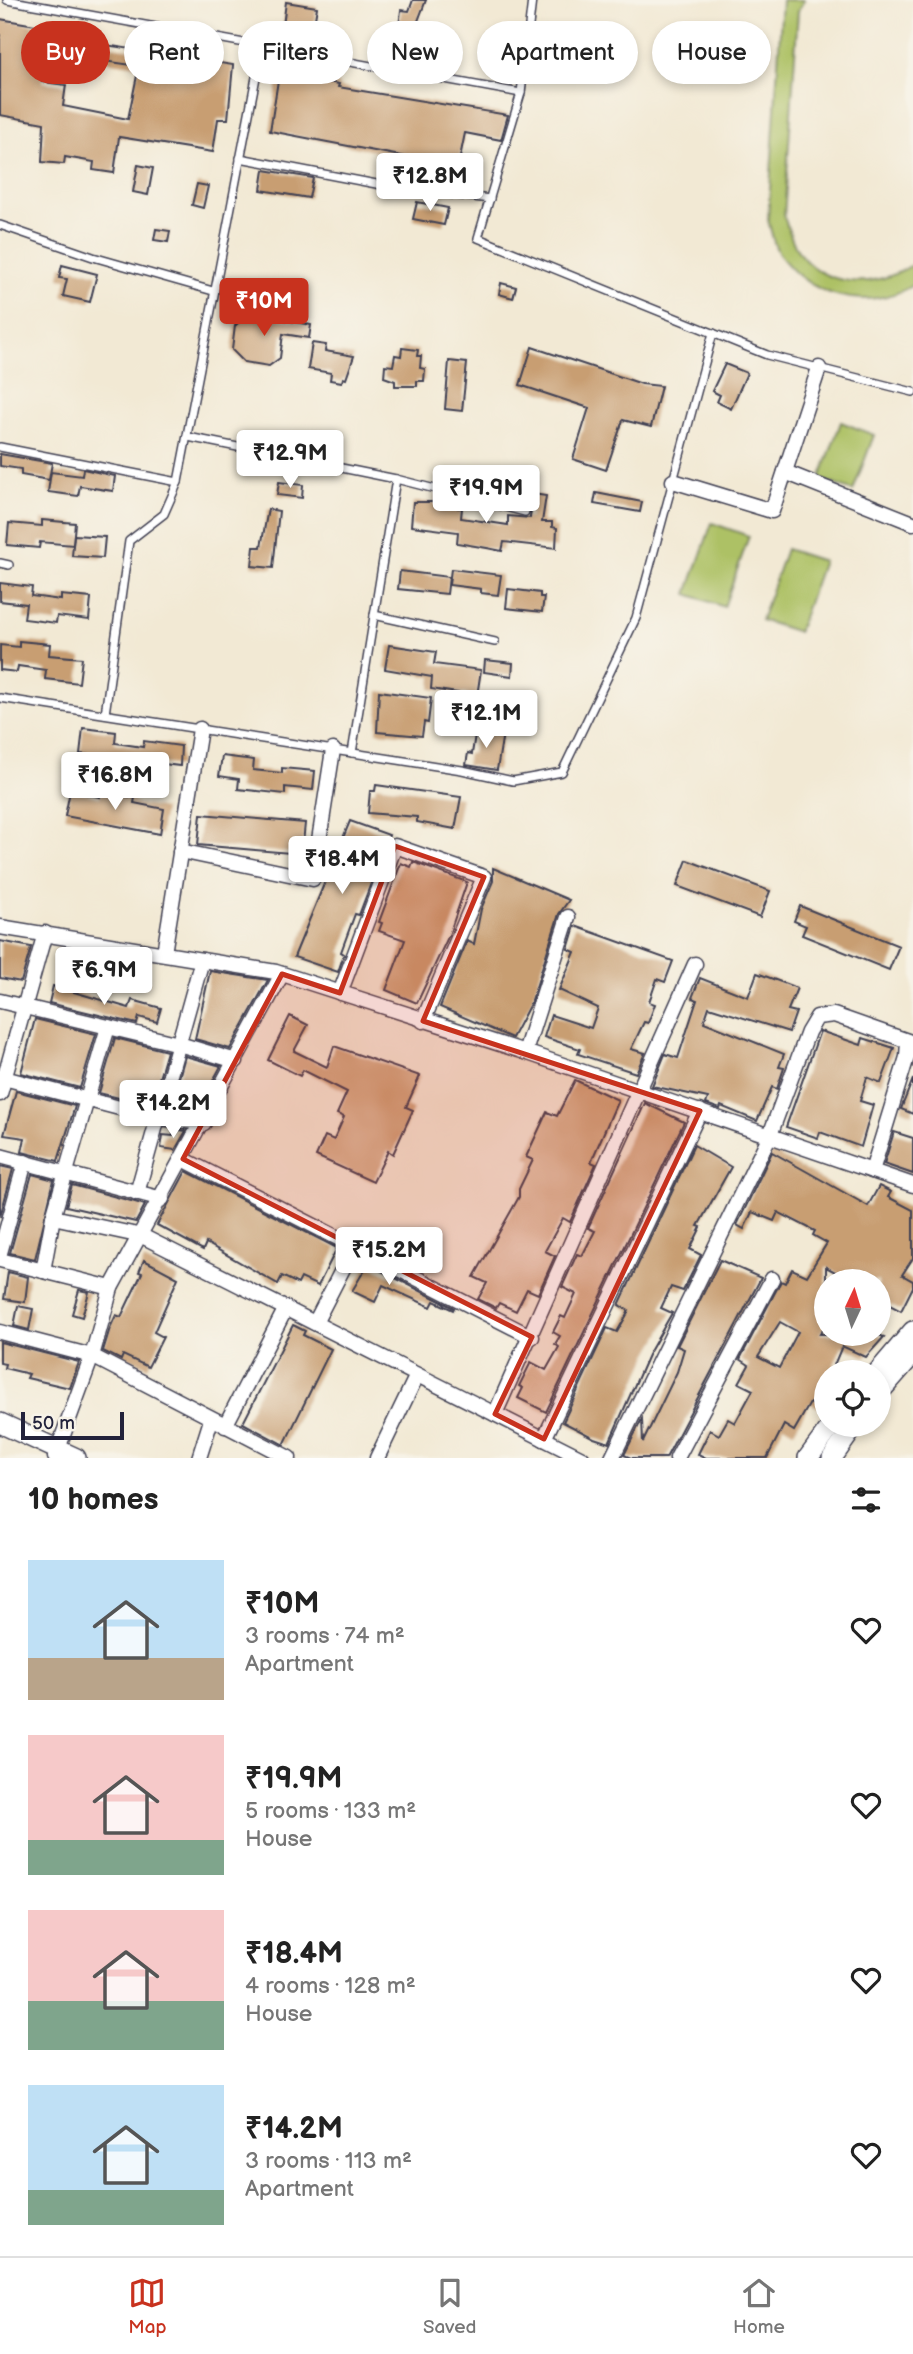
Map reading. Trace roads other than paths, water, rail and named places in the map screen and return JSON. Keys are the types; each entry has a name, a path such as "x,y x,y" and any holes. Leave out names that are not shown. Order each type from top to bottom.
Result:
{"main road":[{"path":"888,1360 913,1331"},
{"path":"891,1379 913,1354"},
{"path":"0,1423 56,1454 76,1458"},
{"path":"808,1458 824,1437"},
{"path":"832,1458 847,1437"}],"street":[{"path":"673,481 772,511 819,368"},
{"path":"785,472 913,523"},
{"path":"164,953 200,729"},
{"path":"180,851 313,879 333,750"},
{"path":"340,993 396,846 484,877 424,1021"},
{"path":"525,1052 568,917"},
{"path":"0,927 282,974 525,1052 913,1185"},
{"path":"0,1094 2,1077 45,933"},
{"path":"137,1193 202,960"},
{"path":"495,1414 532,1337 695,964"},
{"path":"56,1454 92,1356 111,1288 204,1123 282,974"},
{"path":"0,1001 179,1044 236,1061"},
{"path":"612,1458 770,1135 807,1032 817,1017 834,1015 908,1041 907,1056 872,1171"},
{"path":"43,1271 53,1217 108,1027"},
{"path":"2,1077 158,1118 204,1123"},
{"path":"544,1439 700,1111"},
{"path":"0,1156 162,1199"},
{"path":"183,1159 532,1337"},
{"path":"0,1253 25,1163"},
{"path":"53,1217 142,1236 582,1458"},
{"path":"315,1323 355,1245"},
{"path":"0,1260 111,1288"},
{"path":"677,1458 772,1279"},
{"path":"225,1426 286,1308"},
{"path":"0,1332 92,1356 211,1420 289,1458"},
{"path":"377,1458 417,1375"},
{"path":"199,1458 211,1420"}],"lane":[{"path":"7,0 238,42"},
{"path":"532,0 521,93 478,238 767,355 913,393"},
{"path":"353,63 521,93"},
{"path":"105,715 129,541 163,514 178,482 255,84"},
{"path":"240,158 392,187 490,199"},
{"path":"0,225 93,257 214,291"},
{"path":"0,698 462,770 513,781 562,772 636,618 713,333"},
{"path":"188,437 396,479 524,512"},
{"path":"0,447 178,482"},
{"path":"352,753 396,479"},
{"path":"0,563 9,565"},
{"path":"374,615 495,642"}]}
